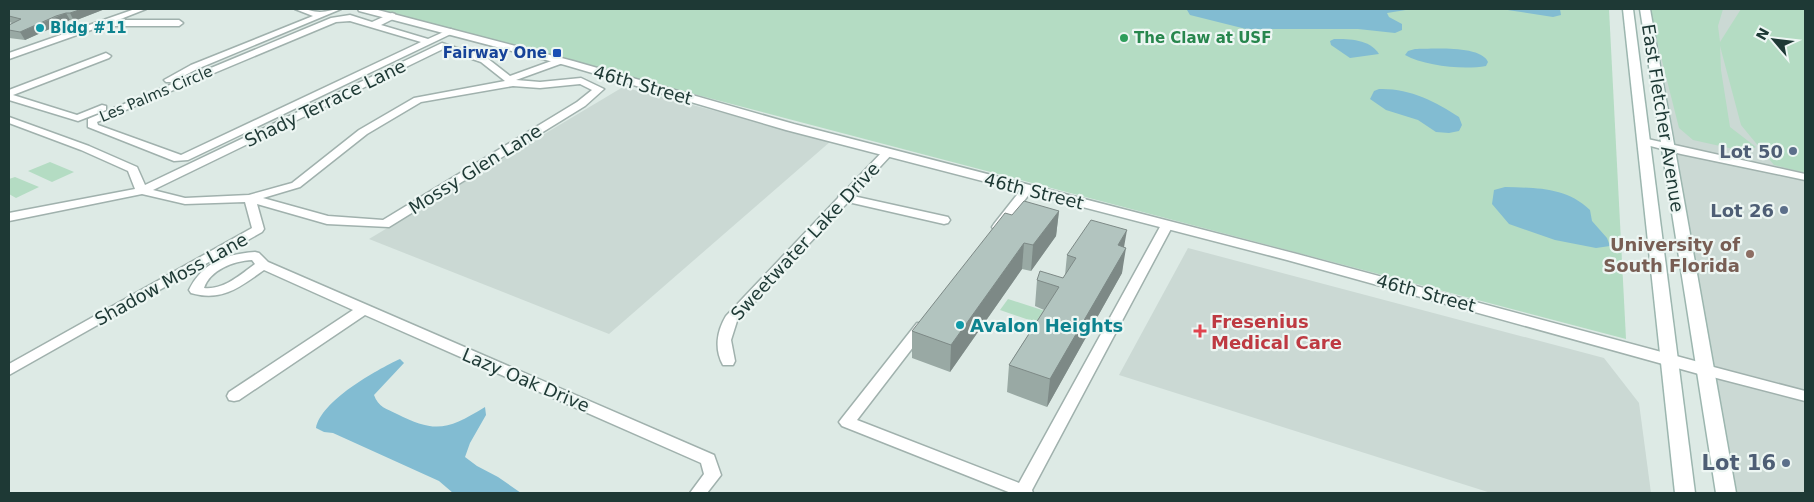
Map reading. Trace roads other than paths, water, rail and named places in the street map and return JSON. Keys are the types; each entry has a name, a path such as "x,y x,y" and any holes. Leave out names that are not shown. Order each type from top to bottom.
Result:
{"main road":[{"name":"46th Street","path":"363,9 564,62 790,127 1301,259 1706,370"},
{"name":"East Fletcher Avenue","path":"1628,9 1684,493"},
{"name":"East Fletcher Avenue","path":"1646,9 1671,146 1726,493"}],"street":[{"path":"9,50 116,9"},
{"path":"9,56 142,9"},
{"path":"298,9 321,15"},
{"path":"78,118 337,9"},
{"path":"374,25 392,16"},
{"name":"Les Palms Circle","path":"429,42 429,40 350,18 334,20 92,121 93,126 178,159 184,158 451,32"},
{"path":"100,23 179,23"},
{"name":"Shady Terrace Lane","path":"142,191 442,46 484,60 509,80"},
{"path":"9,95 106,56"},
{"path":"9,217 142,191 185,200 250,198 296,185 363,132 418,100 509,80 564,62"},
{"path":"526,83 564,62"},
{"name":"Mossy Glen Lane","path":"250,198 327,220 385,224 580,104 599,89 581,81 540,85 509,80"},
{"path":"9,95 92,121"},
{"path":"9,120 86,148 134,169 142,191"},
{"path":"1643,141 1805,177"},
{"path":"1671,146 1704,156"},
{"name":"Sweetwater Lake Drive","path":"728,361 723,339 731,319 843,197 888,152"},
{"path":"990,236 1027,189"},
{"path":"843,197 944,220"},
{"name":"Shadow Moss Lane","path":"9,370 258,230 250,198"},
{"path":"930,316 846,422 1024,492 1167,225"},
{"name":"Lazy Oak Drive","path":"263,265 362,310 708,459 713,474 698,493"},
{"path":"234,396 362,310"},
{"path":"1706,370 1805,396"}],"water":[{"path":"1412,9 1387,13 1389,17 1402,24 1402,30 1395,33 1358,29 1246,29 1190,15 1187,10"},
{"path":"1501,9 1560,9 1561,15 1553,17"},
{"path":"1334,39 1365,43 1370,45 1379,54 1350,58 1331,45 1330,41"},
{"path":"1415,49 1466,50 1484,57 1488,62 1486,66 1456,67 1423,62 1405,55 1408,51"},
{"path":"1379,89 1411,93 1431,101 1459,117 1462,125 1459,131 1449,133 1436,132 1418,120 1386,110 1370,99 1374,91"},
{"path":"1505,187 1550,190 1581,202 1590,210 1592,221 1607,238 1610,246 1596,248 1555,240 1509,224 1492,204 1494,190"},
{"path":"400,359 404,363 374,395 380,405 411,420 432,426 452,424 485,407 486,415 470,443 465,457 521,493 453,493 439,481 333,433 324,432 316,428 320,418 338,397 377,371"}],"place":[{"name":"Bldg #11","path":"40,28"},
{"name":"The Claw at USF","path":"1124,38"},
{"name":"Fairway One","path":"557,53"},
{"name":"Lot 50","path":"1793,151"},
{"name":"Lot 26","path":"1784,210"},
{"name":"University of South Florida","path":"1750,254"},
{"name":"Avalon Heights","path":"960,325"},
{"name":"Fresenius Medical Care","path":"1200,331"},
{"name":"Lot 16","path":"1786,463"}]}
